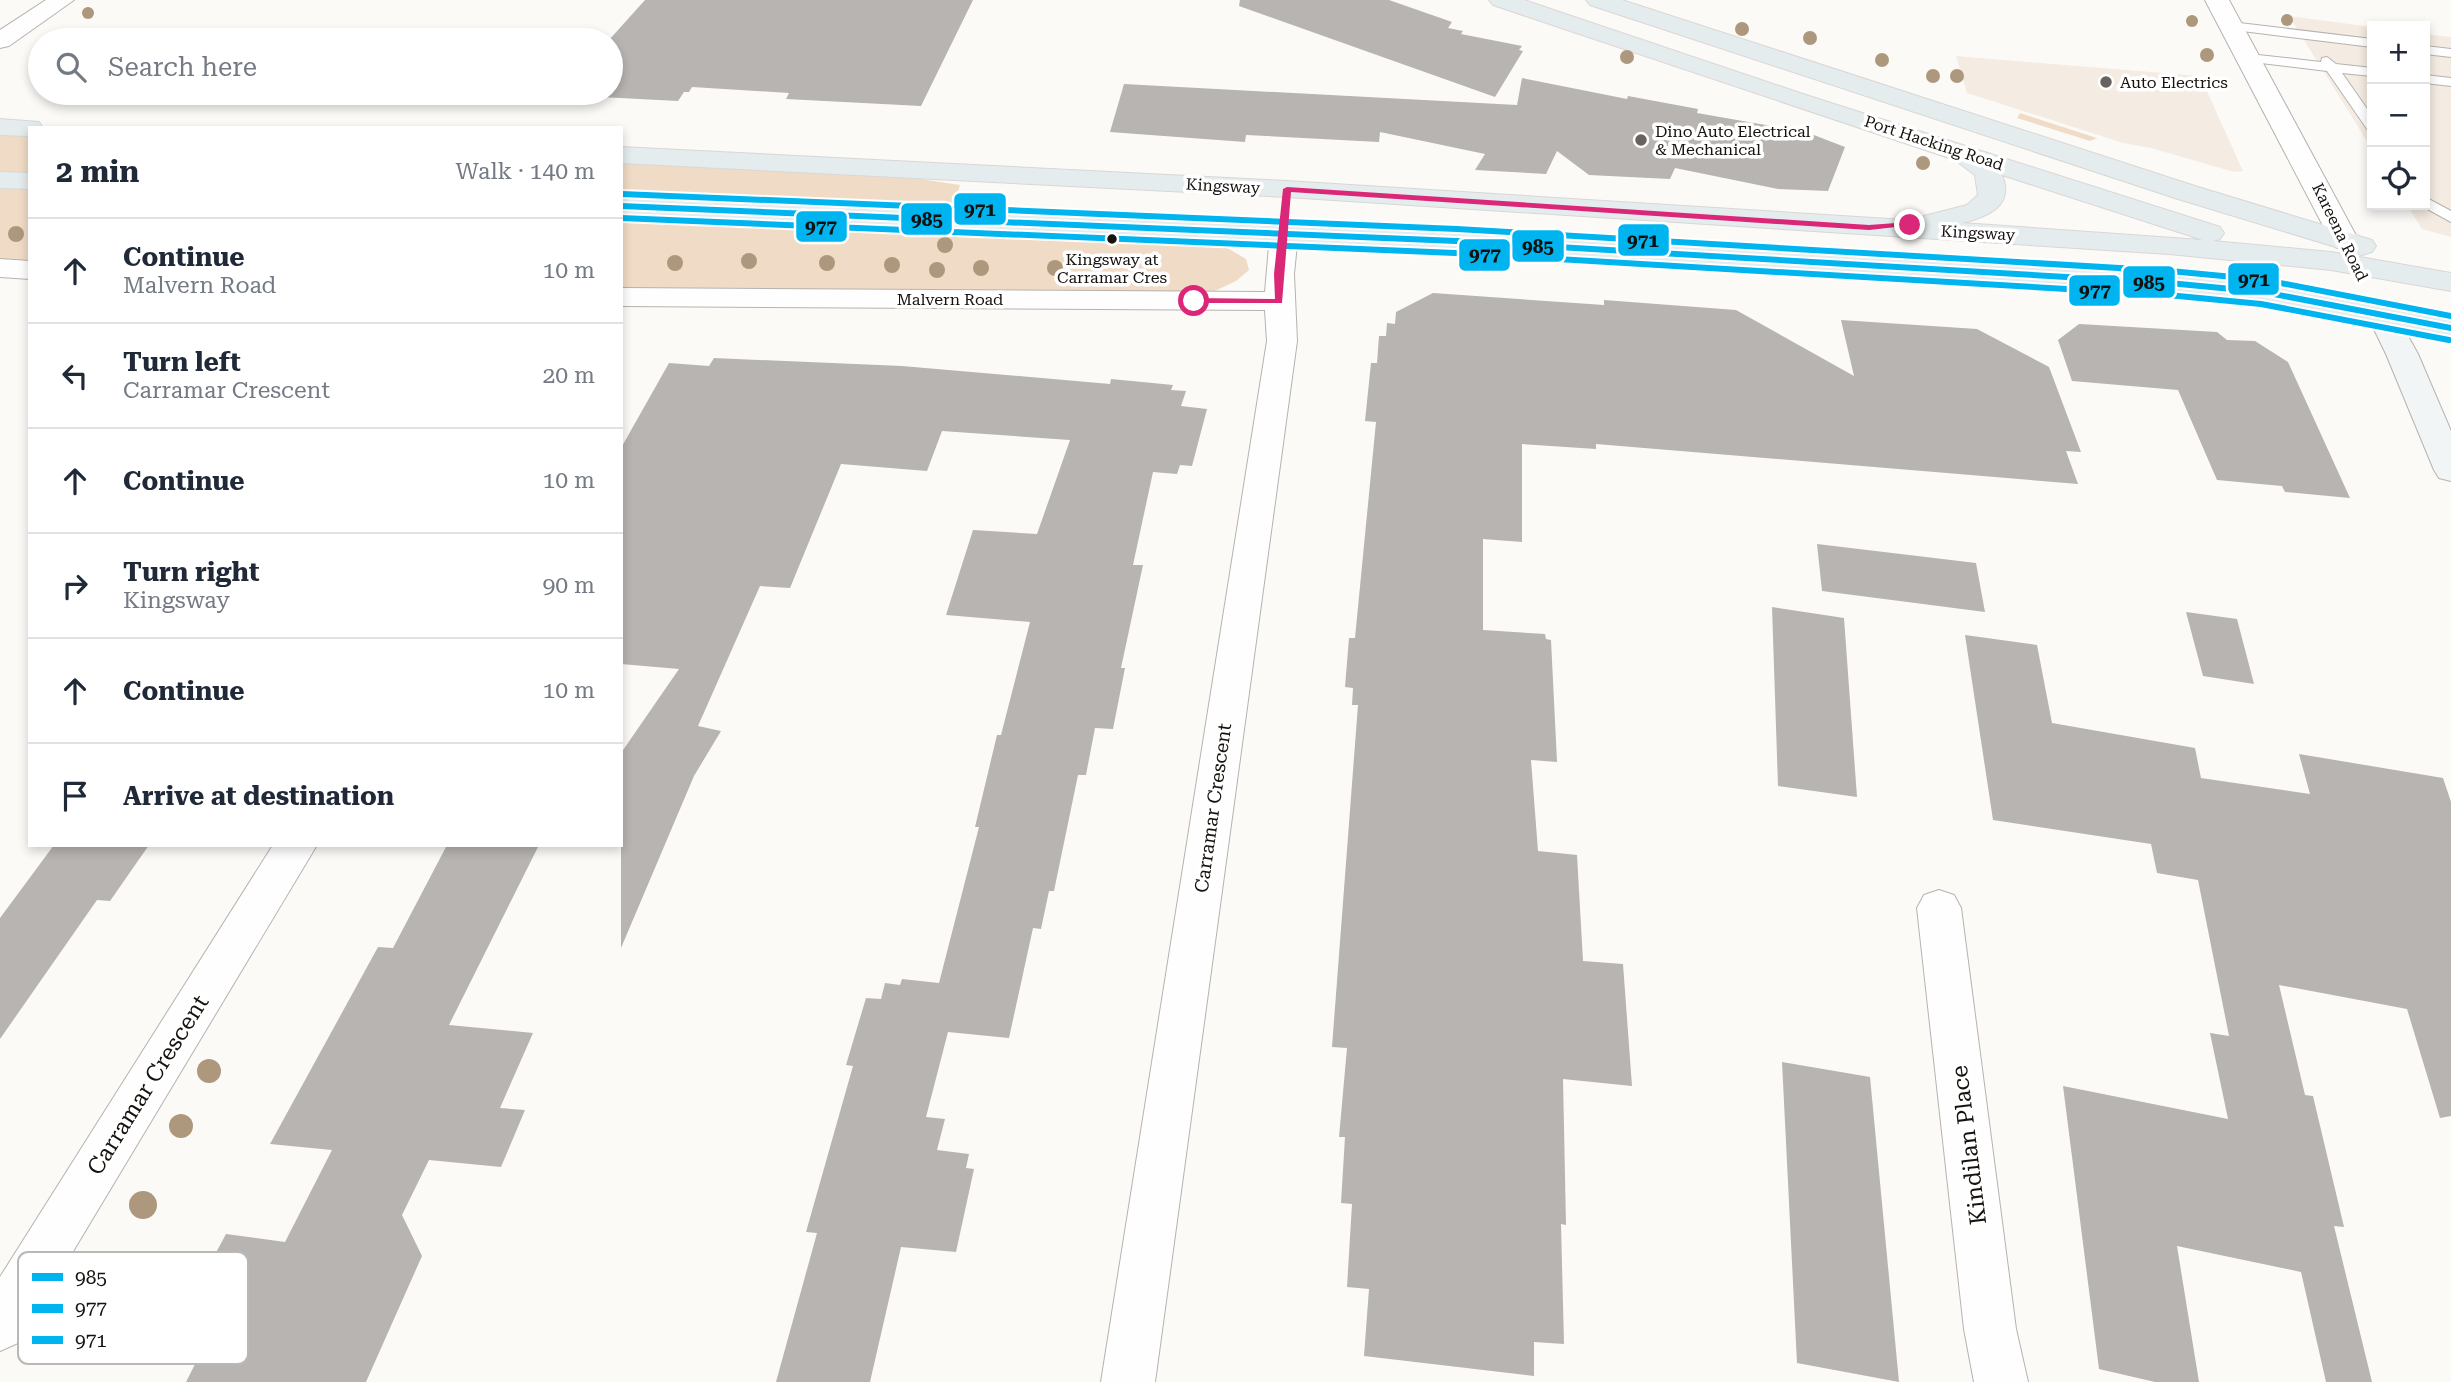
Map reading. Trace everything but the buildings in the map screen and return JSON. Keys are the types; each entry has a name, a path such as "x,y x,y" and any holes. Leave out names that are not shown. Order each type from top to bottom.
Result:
{"main road":[{"name":"Port Hacking Road","path":"1501,0 1797,100 1954,148 2270,253 2356,264"},
{"name":"Port Hacking Road","path":"1598,0 2188,193 2356,264"},
{"path":"0,127 28,128"},
{"path":"1869,227 1950,219 1977,211 1989,203 1993,190 1988,172 1954,148"},
{"name":"Kingsway","path":"623,155 1287,189 2270,253"},
{"path":"0,180 28,181"},
{"path":"1284,234 1287,189"},
{"name":"Kingsway","path":"623,206 1618,249 2169,283 2263,292 2451,328"},
{"path":"2356,264 2451,272"},
{"path":"2356,264 2451,282"},
{"path":"2356,264 2451,312"},
{"name":"Kareena Road","path":"2356,264 2381,313"}],"street":[{"path":"0,41 62,0"},
{"name":"Kareena Road","path":"2217,0 2356,264"},
{"name":"Carramar Crescent","path":"1128,1382 1282,341 1279,274 1284,234"},
{"path":"0,268 28,270"},
{"name":"Malvern Road","path":"625,304 1279,301"},
{"name":"Kareena Road","path":"2381,313 2402,354 2451,470"},
{"name":"Carramar Crescent","path":"45,1252 295,847"},
{"name":"Kindilan Place","path":"1939,908 1990,1329 2001,1382"},
{"name":"Carramar Crescent","path":"0,1325 18,1296"}],"lane":[{"path":"2231,26 2367,42"},
{"path":"2310,36 2367,120"},
{"path":"2430,51 2451,53"},
{"path":"2249,58 2367,71"},
{"path":"2430,80 2451,82"},
{"path":"2430,205 2451,217"}],"shaded area":[{"path":"2289,16 2367,26 2367,141"},
{"path":"2430,35 2451,37 2451,237 2422,229 2410,210 2430,210"},
{"path":"1956,56 2200,76 2243,171 2234,172 2151,148 2123,143 1967,93"},
{"path":"2020,113 2097,138 2090,141 2017,118"},
{"path":"0,127 28,128 28,270 0,268"},
{"path":"623,155 821,164 960,185 950,220 1183,230 1246,259 1249,270 1236,281 1194,301 623,297"}],"transit line":[{"name":"971","path":"623,194 1457,229 2170,271 2265,280 2451,316"},
{"name":"985","path":"623,206 1456,241 2169,283 2263,292 2451,328"},
{"name":"977","path":"623,218 1455,253 2168,295 2261,304 2449,340"}],"place":[{"name":"Auto Electrics","path":"2106,82"},
{"name":"Dino Auto Electrical & Mechanical","path":"1641,140"},
{"name":"Kingsway at Carramar Cres","path":"1112,239"}],"route":[{"path":"1194,301 1279,301 1287,189 1869,227 1910,225"}]}
